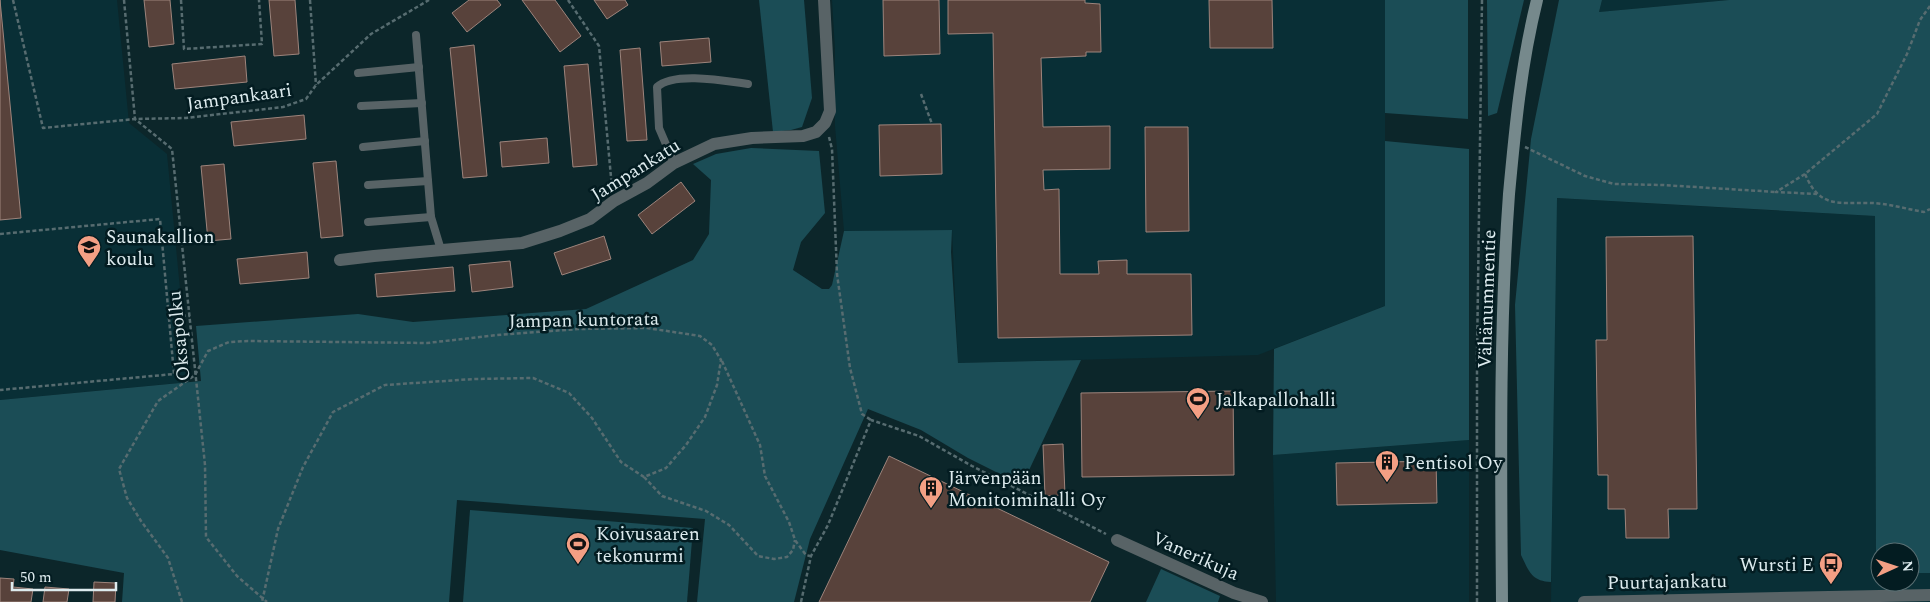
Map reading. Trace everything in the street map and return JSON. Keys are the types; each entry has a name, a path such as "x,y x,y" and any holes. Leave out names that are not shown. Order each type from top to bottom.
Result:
{"main road":[{"name":"Vähänummentie","path":"1502,602 1501,373 1505,248 1514,142 1530,31 1537,0"}],"street":[{"path":"824,0 830,96 830,110 825,123"},
{"name":"Jampankatu","path":"340,260 522,243 590,219 614,202 647,183 674,163 714,144 752,138 803,136 816,132 825,123"},
{"name":"Vanerikuja","path":"1117,540 1234,593 1262,602"},
{"name":"Puurtajankatu","path":"1584,602 1749,600 1930,594"}],"lane":[{"path":"416,36 431,217 442,250"},
{"path":"358,73 419,67"},
{"path":"674,163 660,128 657,86 663,82 696,78 748,84"},
{"path":"361,106 422,102"},
{"path":"363,147 425,141"},
{"path":"368,185 428,181"},
{"path":"368,222 431,217"}],"path":[{"name":"Jampankaari","path":"14,0 43,128 135,120 186,118 283,107 306,100 316,85 371,34 429,0"},
{"path":"124,0 135,120"},
{"path":"181,0 184,49 262,44 260,0"},
{"path":"310,0 316,85"},
{"path":"568,0 598,46 614,202"},
{"path":"1477,602 1477,357 1482,0"},
{"path":"1776,192 1805,174 1877,114 1907,54 1920,20 1930,6"},
{"path":"920,94 932,124"},
{"name":"Oksapolku","path":"135,120 172,148 205,465 206,536 237,576 267,602"},
{"path":"825,123 832,149 837,274 850,368 862,414 871,420 919,436 972,466 1117,540"},
{"path":"1514,142 1585,176 1614,184 1819,194"},
{"path":"1805,174 1811,187 1829,202 1870,203 1924,212 1930,209"},
{"path":"0,234 160,219 174,374 0,390"},
{"path":"169,314 190,316"},
{"name":"Jampan kuntorata","path":"196,375 208,351 229,342 427,343 497,335 578,329 647,328 700,336 712,345 721,360 760,445 765,476 789,522 796,540"},
{"path":"644,477 666,468 696,431 705,417 717,385 721,360"},
{"path":"182,602 168,558 127,498 119,469 158,401 196,375"},
{"path":"262,602 278,529 303,467 334,412 385,385 474,379 533,378 569,393 592,418 622,462 644,477 662,496 706,511 729,525 758,556 774,559 787,557 796,540"},
{"path":"801,602 811,556 828,525 871,420"},
{"path":"796,540 806,555 811,556"}],"shaded area":[{"name":"Saunakallion koulu","path":"0,0 117,0 129,123 167,154 189,382 0,400"},
{"path":"759,0 804,0 812,98 802,127 773,132"},
{"path":"832,0 1385,0 1385,306 1258,355 958,363 952,230 844,231 835,126 835,49"},
{"path":"1385,0 1468,0 1468,119 1385,113"},
{"path":"1487,0 1524,0 1497,113 1488,116"},
{"path":"1559,0 1602,0 1599,12 1729,0 1930,0 1930,573 1920,573 1920,542 1876,542 1875,216 1557,198 1551,582 1539,580 1531,574 1521,555 1515,305 1531,139"},
{"path":"1602,0 1729,0 1599,12"},
{"path":"1385,141 1469,149 1469,440 1273,455 1274,349 1385,306"},
{"path":"751,148 819,151 825,213 801,242 793,270 822,289 829,289 832,285 844,231 952,230 951,252 958,363 1081,360 1022,485 968,458 921,430 868,409 810,539 794,602 697,602 705,519 457,500 449,602 122,602 124,573 0,550 0,400 201,381 196,326 358,314 413,322 586,309 693,260 709,234 711,180 693,164 716,154"},
{"path":"1556,198 1875,216 1876,542 1870,542 1870,592 1920,592 1920,573 1930,573 1930,602 1551,602"},
{"path":"1469,440 1469,602 1276,602 1273,455"},
{"name":"Koivusaaren tekonurmi","path":"470,510 693,528 687,602 463,602"},
{"path":"1161,569 1220,596 1218,602 1146,602"}],"building":[{"path":"0,0 21,218 0,220"},
{"path":"144,0 170,0 174,44 149,47"},
{"path":"269,0 295,0 299,54 274,56"},
{"path":"469,0 497,0 501,5 467,32 452,13"},
{"path":"522,0 555,0 581,36 560,52"},
{"path":"594,0 625,0 628,5 607,19"},
{"path":"883,0 939,0 940,54 884,56"},
{"path":"948,0 1085,0 1085,3 1100,4 1101,52 1086,52 1086,56 1041,58 1043,127 1110,126 1110,169 1043,170 1044,190 1059,189 1060,274 1099,274 1098,261 1127,260 1127,274 1191,274 1192,335 998,338 993,33 948,34"},
{"path":"1209,0 1272,0 1273,48 1210,48"},
{"path":"709,38 711,62 662,66 660,42"},
{"path":"474,45 487,176 463,178 450,48"},
{"path":"640,48 647,140 627,141 620,50"},
{"path":"245,56 247,82 175,89 172,64"},
{"path":"588,64 597,165 573,167 564,66"},
{"path":"304,115 306,139 234,146 231,122"},
{"path":"941,124 942,174 880,176 879,125"},
{"path":"1145,127 1188,127 1189,231 1146,232"},
{"path":"547,138 549,163 502,167 500,142"},
{"path":"336,161 343,236 321,238 313,163"},
{"path":"224,164 231,239 208,241 201,166"},
{"path":"681,182 695,201 652,234 638,215"},
{"path":"604,236 611,259 562,275 554,253"},
{"path":"1693,236 1697,509 1668,509 1669,538 1626,538 1625,509 1608,509 1608,475 1598,475 1596,340 1607,340 1606,237"},
{"path":"307,252 309,278 240,284 237,259"},
{"path":"510,261 513,287 472,292 469,265"},
{"path":"453,267 455,291 377,297 375,274"},
{"path":"1233,391 1234,475 1082,477 1081,393"},
{"path":"1063,444 1065,495 1045,496 1043,445"},
{"name":"Järvenpään Monitoimihalli Oy","path":"889,456 1109,562 1090,602 819,602"},
{"name":"Pentisol Oy","path":"1436,461 1437,503 1337,505 1336,463"},
{"path":"0,578 14,579 13,587 33,589 31,602 0,602"},
{"path":"94,582 116,583 115,602 93,602"},
{"path":"45,587 69,589 67,602 43,602"}],"place":[{"name":"Saunakallion koulu","path":"89,268"},
{"name":"Jalkapallohalli","path":"1198,420"},
{"name":"Pentisol Oy","path":"1387,483"},
{"name":"Järvenpään Monitoimihalli Oy","path":"931,509"},
{"name":"Koivusaaren tekonurmi","path":"578,565"},
{"name":"Wursti E","path":"1831,585"}]}
